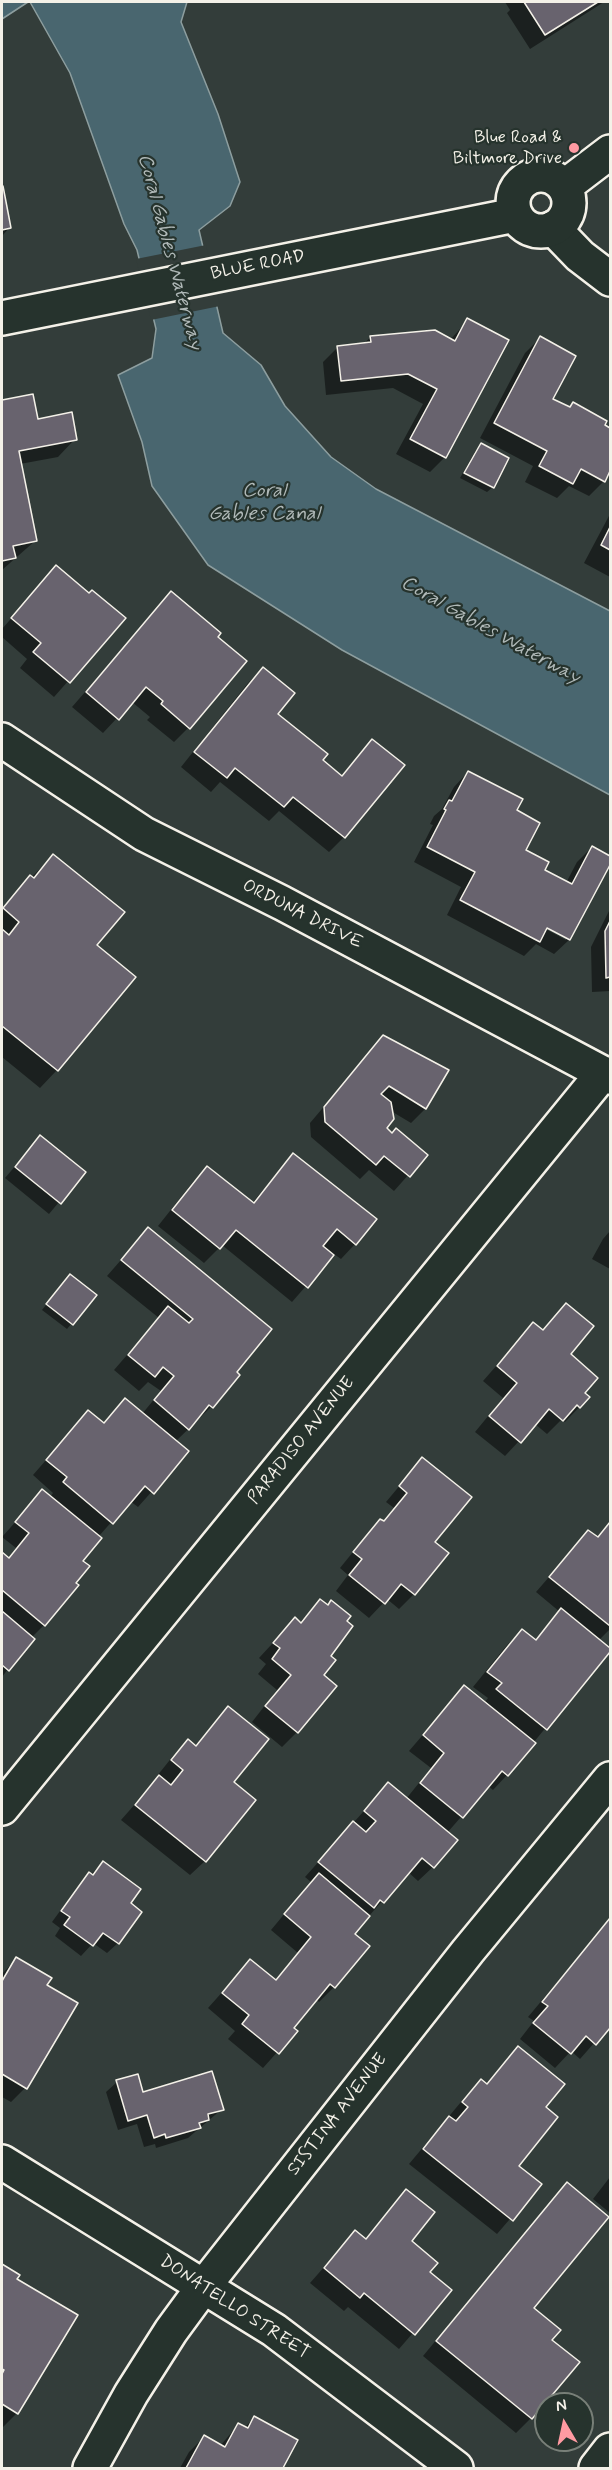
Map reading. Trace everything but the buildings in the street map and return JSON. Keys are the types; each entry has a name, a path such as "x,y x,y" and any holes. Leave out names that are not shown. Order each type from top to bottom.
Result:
{"street":[{"path":"564,187 610,153"},
{"path":"541,175 558,181 564,187 568,194 568,210 565,218 553,228 544,231 527,228 515,215 513,197 523,181 541,175"},
{"name":"BLUE ROAD","path":"2,318 515,215"},
{"path":"553,228 580,256 610,279"},
{"name":"ORDUNA DRIVE","path":"6,752 144,834 282,903 607,1075"},
{"name":"PARADISO AVENUE","path":"2,1808 607,1075"},
{"name":"SISTINA AVENUE","path":"90,2469 131,2394 171,2331 204,2286 468,1952 610,1779"},
{"name":"DONATELLO STREET","path":"2,2162 274,2330 456,2469"},
{"path":"596,2469 610,2450"}],"water":[{"path":"2,2 28,2 2,19"},
{"name":"Coral Gables Canal","path":"30,2 187,2 181,22 218,114 240,182 230,206 199,230 223,333 261,365 285,406 331,457 376,489 610,611 610,795 342,650 208,565 152,486 142,442 118,375 152,358 156,329 137,250 124,224 70,73"}],"pier":[{"path":"206,245 220,306 151,320 136,259"}],"place":[{"name":"Blue Road & Biltmore Drive","path":"574,148"}],"water label":[{"name":"Coral Gables Waterway","path":"169,252"},
{"name":"Coral Gables Waterway","path":"490,631"}]}
